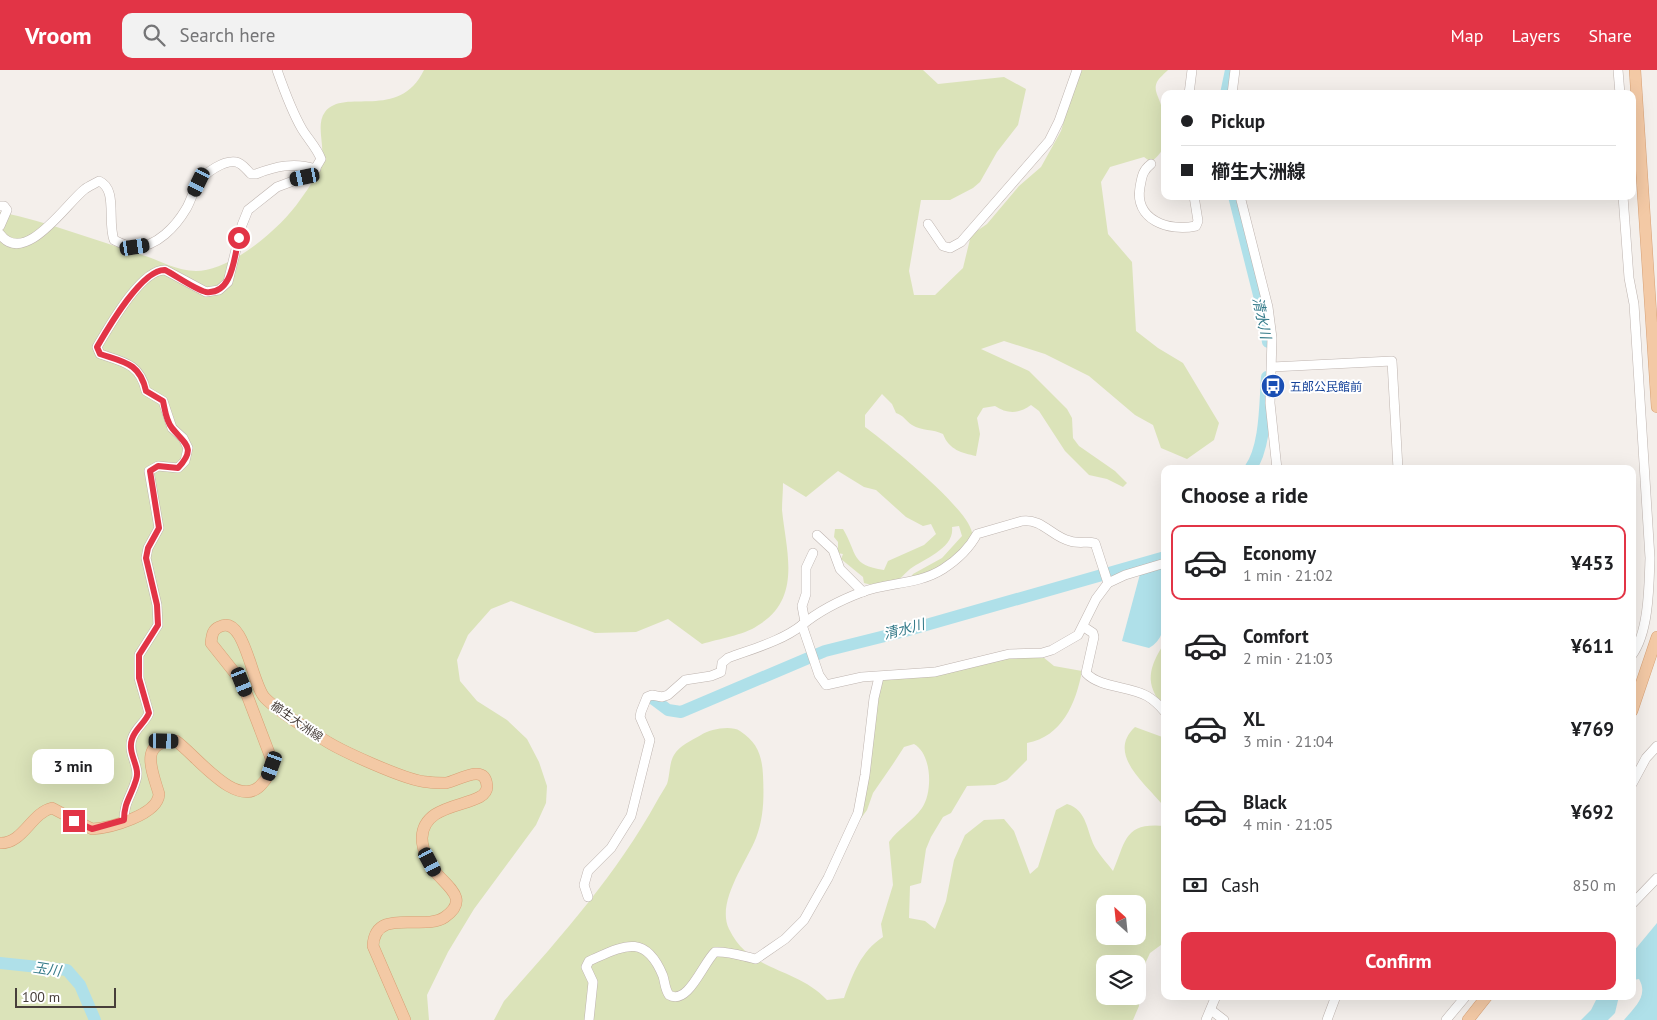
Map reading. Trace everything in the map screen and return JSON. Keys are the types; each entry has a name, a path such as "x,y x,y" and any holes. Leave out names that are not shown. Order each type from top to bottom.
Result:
{"main road":[{"path":"1635,70 1657,407"},
{"name":"櫛生大洲線","path":"0,843 16,839 42,810 52,808 92,829 148,812 159,800 149,758 154,747 164,741 176,741 224,785 238,792 258,788 268,778 272,766 271,758 242,682 211,643 212,635 216,628 224,624 231,625 238,631 255,682 264,697 324,740 351,754 424,782 446,783 470,774 478,774 483,778 487,786 485,793 479,799 440,810 428,820 423,831 424,850 437,874 451,886 456,894 456,903 451,912 443,919 391,922 381,929 374,940 373,946 405,1020"},
{"path":"1636,699 1657,636"},
{"path":"1468,1020 1484,1000"}],"street":[{"path":"124,820 124,807 136,780 137,773 130,754 131,740 135,731 149,713 139,678 139,655 158,625 157,605 146,558 148,548 159,528 150,471 158,466 178,468 185,461 188,448 183,438 172,428 163,401 146,391 141,374 125,362 100,354 97,347 114,319 147,276 158,270 165,270 206,292 219,290 228,282 242,225 248,210 277,187 312,174 316,169 321,159 319,153 302,130 288,101 277,70"},
{"path":"928,224 942,246 950,248 961,242 1049,141 1060,121 1077,70"},
{"path":"1190,90 1192,70"},
{"path":"1232,90 1235,70"},
{"path":"1618,70 1620,90"},
{"path":"0,234 6,240 13,243 25,241 46,231 86,188 99,181 108,187 110,193 110,227 114,240 135,247 145,246 164,236 175,225 186,210 199,182 210,171 227,163 236,162 243,165 250,174 287,165 304,165 316,169"},
{"path":"1151,164 1143,170 1138,196 1143,212 1153,219 1184,229 1196,226 1198,221 1195,200"},
{"path":"1241,200 1268,307 1272,338 1270,403 1277,465"},
{"path":"1623,200 1629,278 1634,304 1650,558 1648,600 1640,639 1636,647"},
{"path":"0,206 4,206 7,210 0,226"},
{"path":"1272,367 1392,361 1398,465"},
{"path":"588,897 584,885 588,872 611,848 632,816 650,740 640,717 647,698 652,694 662,697 668,695 685,680 711,676 721,672 722,663 728,658 778,638 863,592 926,578 958,558 970,546 977,534 1029,520 1041,524 1070,541 1095,543 1108,583"},
{"path":"816,535 831,548 840,568 863,592"},
{"path":"813,553 806,568 806,594 802,606 803,624 819,675 826,685 839,680 934,672 1009,654 1042,653 1078,635 1084,627 1096,599 1108,583 1125,575 1161,564"},
{"path":"1084,627 1093,633 1094,637 1086,673 1089,677 1146,695 1161,708"},
{"path":"589,1020 593,982 586,967 589,961 630,945 641,947 647,951 662,975 668,995 677,998 682,996 690,987 714,952 728,951 739,956 756,959 785,939 804,920 828,878 858,813 865,775 874,698 879,677"},
{"path":"1636,777 1646,758 1657,746"},
{"path":"1636,900 1657,878"},
{"path":"1206,1020 1215,1000"},
{"path":"1327,1020 1334,1000"},
{"path":"1446,1020 1463,1000"},
{"path":"1211,1010 1224,1020"}],"green space":[{"path":"424,70 923,70 938,84 1004,77 1026,89 1018,125 997,152 980,182 973,188 950,200 921,200 909,271 914,295 935,295 963,268 971,235 987,224 1019,186 1041,167 1061,131 1073,90 1082,70 1168,70 1158,80 1156,85 1161,105 1161,152 1151,162 1144,157 1110,167 1101,182 1108,234 1132,262 1136,331 1158,348 1183,363 1219,423 1214,440 1187,459 1161,448 1153,425 1135,415 1089,376 1045,354 1004,341 981,349 1029,371 1067,409 1072,418 1073,438 1079,446 1115,471 1127,483 1123,487 1107,479 1089,475 1065,451 1039,411 1031,405 1013,412 1008,412 995,406 983,408 977,418 980,434 976,456 961,452 952,447 943,434 912,425 896,413 892,404 882,394 865,415 865,427 891,447 946,496 970,527 972,537 961,552 932,572 910,579 913,574 942,558 962,536 959,526 952,527 952,534 944,547 910,569 897,581 887,585 864,583 863,577 841,559 843,554 838,553 838,542 834,537 835,529 843,529 856,557 860,561 873,568 884,570 888,561 924,545 936,534 931,524 923,526 906,517 876,490 864,487 838,471 806,497 783,483 782,510 788,558 786,588 781,602 771,615 757,626 745,632 702,644 668,619 636,632 595,633 511,601 491,609 468,635 457,660 460,681 477,701 507,720 527,739 539,762 547,786 546,803 536,825 474,909 448,952 427,995 429,1020 0,1020 0,212 54,226 189,271 210,269 224,264 254,246 292,211 314,180 321,163 321,122 325,112 334,105 345,102 387,100 401,95 413,86"},
{"path":"1161,649 1161,703 1153,691 1151,683 1155,659"},
{"path":"1043,657 1054,666 1082,671 1076,695 1065,717 1050,734 1027,743 1027,760 1007,780 995,785 967,786 951,813 943,817 926,849 921,883 910,886 909,918 925,921 935,929 946,901 954,860 965,835 984,820 1004,819 1014,831 1030,874 1038,867 1056,810 1067,804 1074,807 1083,816 1096,849 1113,871 1128,836 1141,827 1161,826 1161,945 1150,953 1146,962 1146,955 1096,955 1096,1005 1139,1005 1133,1020 494,1020 504,1001 566,930 624,854 667,784 672,758 676,752 705,733 731,728 746,735 758,750 763,775 763,807 759,830 729,895 726,918 729,929 738,943 749,954 761,962 801,981 827,1000 844,998 854,972 863,956 883,937 881,924 893,885 889,842 922,808 928,793 929,774 927,764 920,749 914,744 904,747 873,793 867,810 856,825 882,678 1001,658"},
{"path":"1135,727 1161,737 1161,804 1132,769 1127,759 1125,748 1127,738"}],"water":[{"path":"1161,567 1161,635 1157,642 1149,648 1122,641 1140,574"},
{"path":"1657,923 1657,1020 1624,1020 1636,1006 1642,991 1639,979 1636,980 1636,948"},
{"path":"1596,1000 1618,1000 1615,1013 1608,1020 1581,1020 1591,1010"}],"waterway":[{"name":"清水川","path":"1227,90 1231,70"},
{"name":"清水川","path":"1235,200 1263,311 1268,342"},
{"name":"清水川","path":"1252,465 1262,437 1267,377"},
{"name":"清水川","path":"652,698 668,710 681,712 825,651 905,631 1161,558"},
{"name":"玉川","path":"0,963 67,970 80,985 95,1020"}],"place":[{"name":"五郎公民館前","path":"1273,386"}],"route":[{"path":"74,821 82,826 99,829 124,820 124,807 136,780 137,773 130,754 131,740 135,731 149,713 139,678 139,655 158,625 157,605 146,558 148,548 158,533 159,528 150,471 158,466 178,468 185,461 188,452 183,438 172,428 167,419 163,401 146,391 141,374 125,362 100,354 97,347 114,319 147,276 158,270 165,270 206,292 219,290 228,282 239,238"}]}
